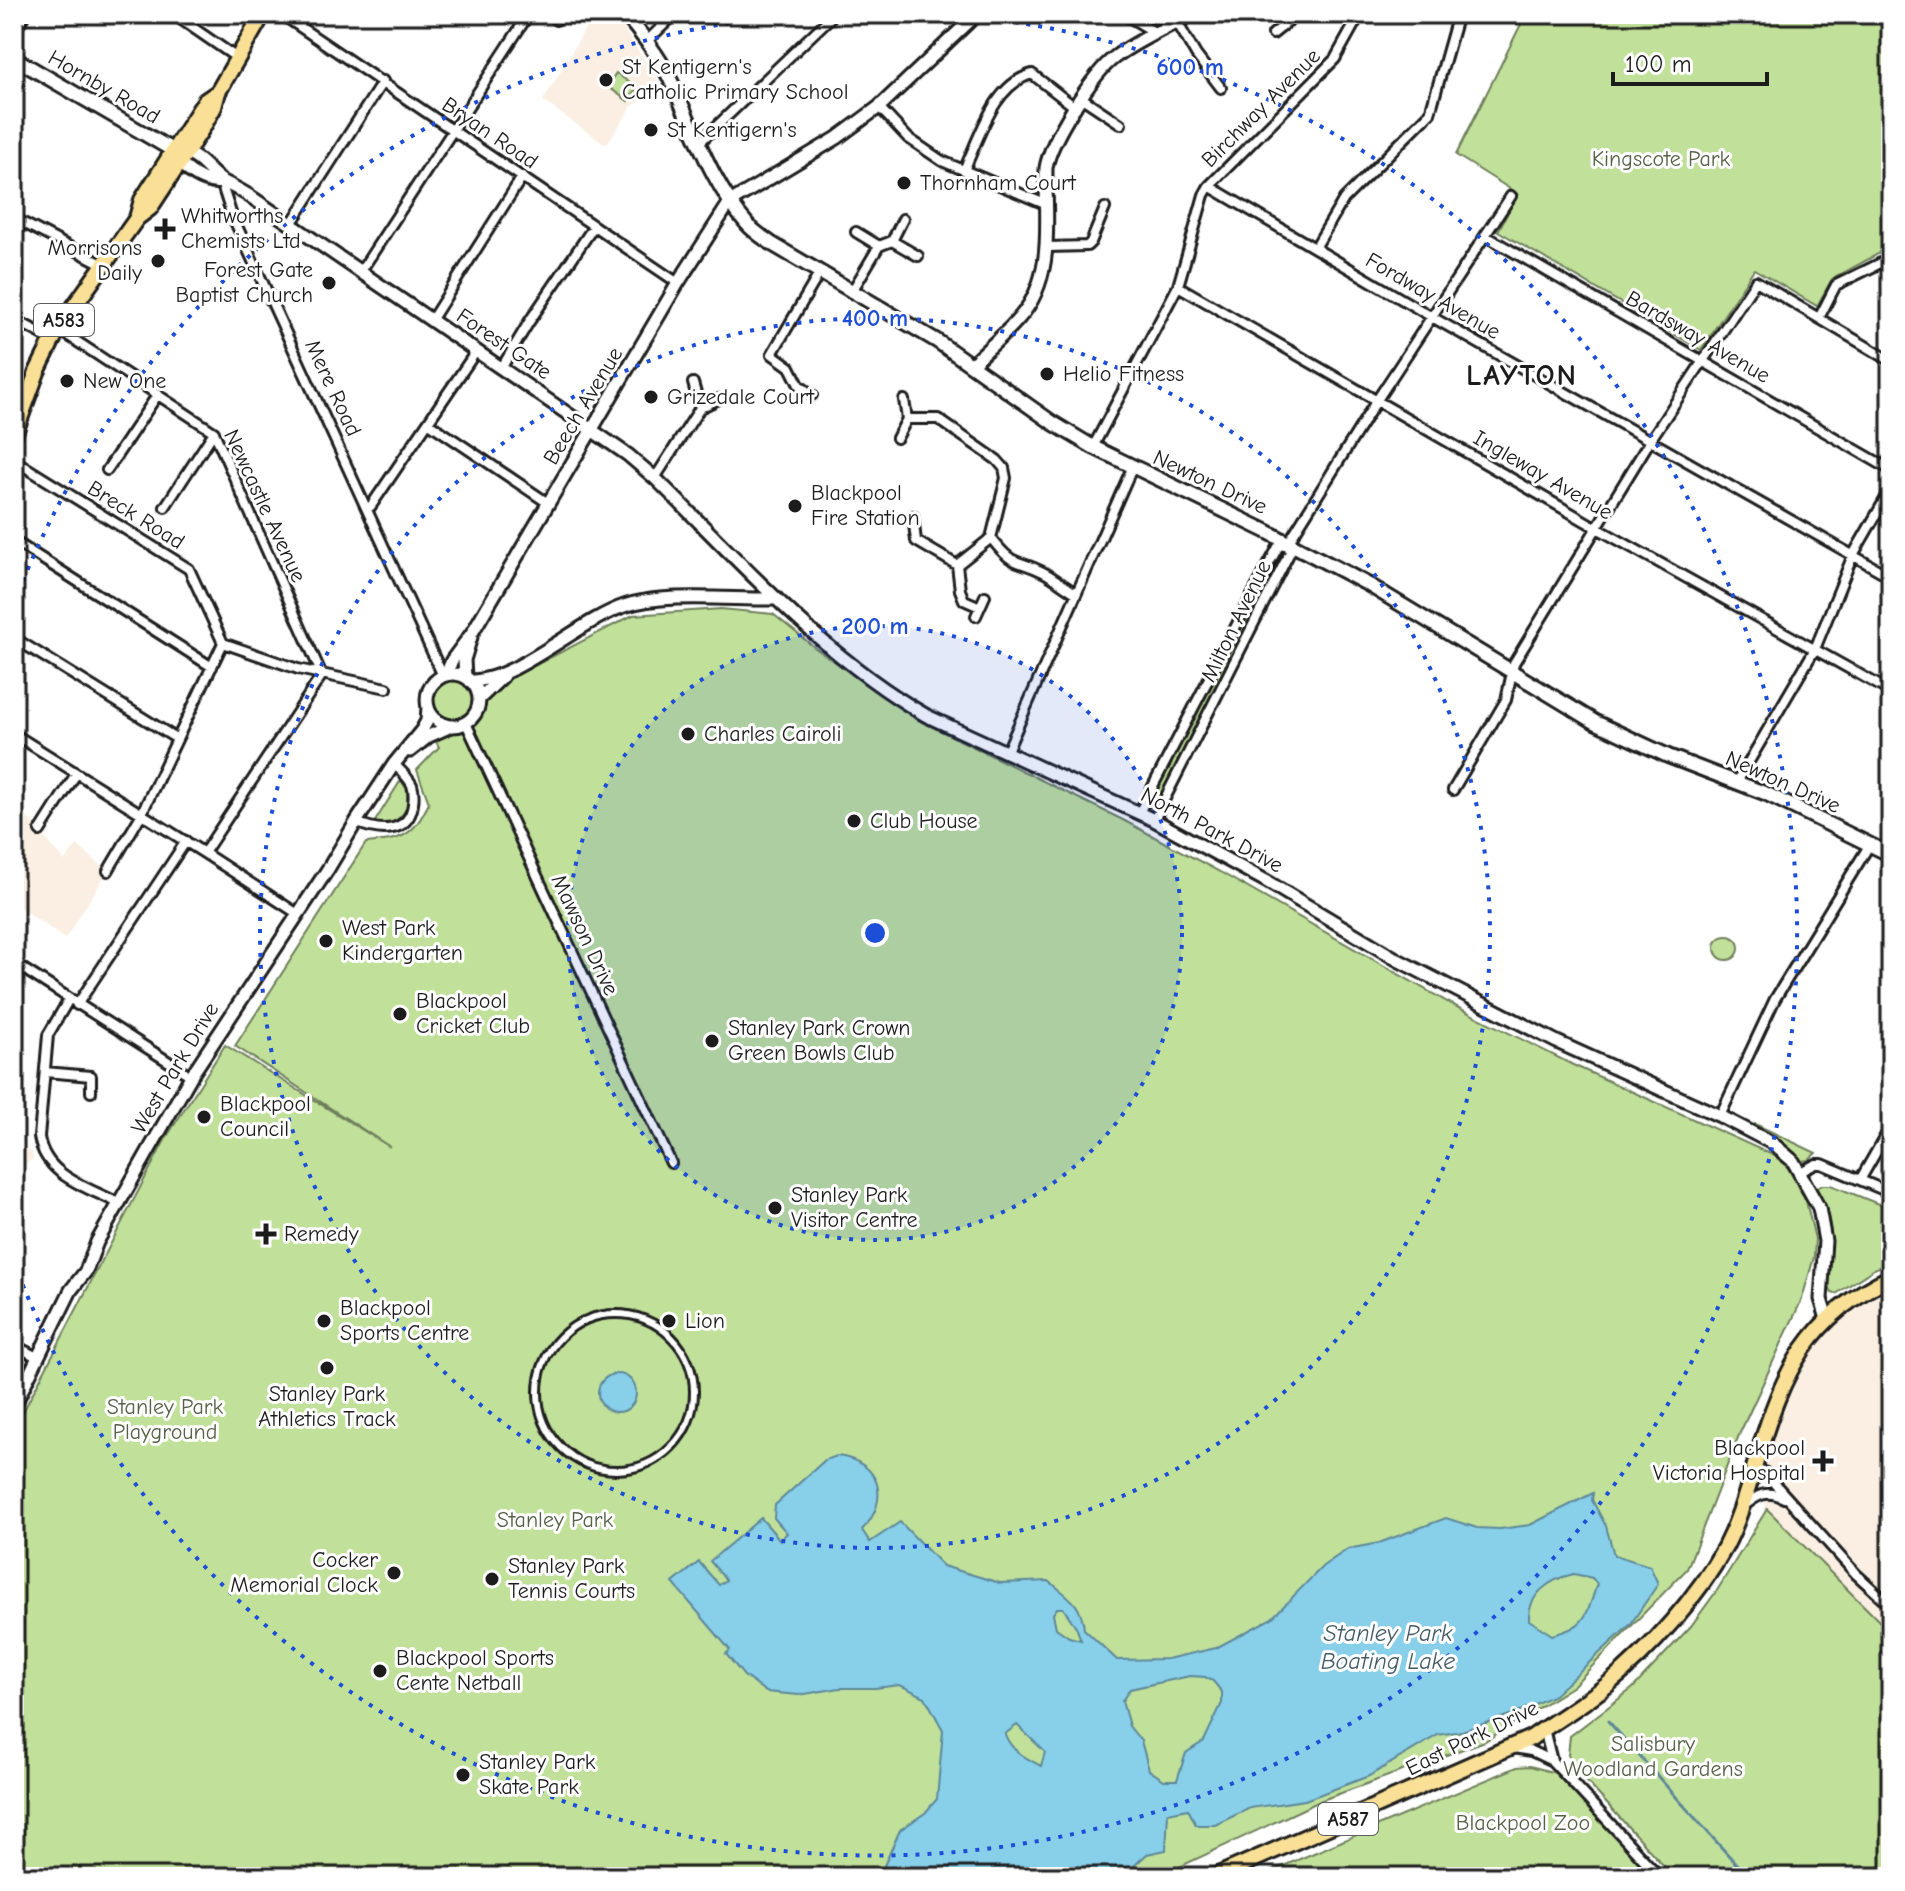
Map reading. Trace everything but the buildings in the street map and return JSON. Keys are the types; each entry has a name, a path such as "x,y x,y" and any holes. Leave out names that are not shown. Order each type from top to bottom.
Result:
{"main road":[{"name":"A583","path":"14,435 37,372 56,334 137,218 150,208 180,156 205,101 218,92 263,14"},
{"name":"Newton Drive","path":"625,14 666,72 730,202 749,226 819,274 929,336 1053,423 1093,447 1369,585 1605,727 1809,813 1891,855"},
{"name":"Hornby Road","path":"14,58 180,156"},
{"name":"East Park Drive","path":"1214,1877 1531,1738 1605,1687 1655,1638 1725,1547 1742,1508 1784,1378 1802,1347 1827,1319 1860,1293 1891,1277"}],"street":[{"path":"14,34 25,14"},
{"path":"173,14 237,58"},
{"name":"Bryan Road","path":"281,14 678,283"},
{"path":"647,41 675,14"},
{"path":"699,143 834,14"},
{"path":"730,202 837,138 879,107 977,14"},
{"path":"1124,14 1156,33"},
{"path":"971,365 1026,309 1045,266 1048,155 1079,103 1112,59 1192,14"},
{"path":"1273,34 1298,14"},
{"name":"Birchway Avenue","path":"1093,447 1178,286 1209,186 1335,59 1360,14"},
{"path":"1315,248 1344,199 1430,113 1458,14"},
{"path":"361,271 525,20"},
{"path":"1177,22 1196,55 1221,88"},
{"path":"964,170 1000,96 1018,78 1032,74 1121,124"},
{"path":"291,224 383,81"},
{"path":"879,107 908,138 942,161 1045,204"},
{"path":"180,156 208,182 221,182"},
{"path":"432,319 522,177"},
{"name":"Forest Gate","path":"221,182 234,185 594,430 655,478 777,599"},
{"name":"Mere Road","path":"221,182 231,213 445,676"},
{"name":"Fordway Avenue","path":"1209,186 1432,317 1891,577"},
{"path":"1288,543 1377,400 1511,196"},
{"name":"Beech Avenue","path":"445,676 594,430 678,283 730,202"},
{"path":"1047,247 1087,246 1105,208"},
{"path":"14,218 104,265"},
{"path":"851,293 879,246 892,241 903,219"},
{"path":"502,367 594,226"},
{"path":"856,232 879,246"},
{"name":"Bardsway Avenue","path":"1486,236 1891,470"},
{"path":"892,241 918,256"},
{"path":"1819,318 1836,285 1891,258"},
{"path":"812,395 799,385 790,367 772,354 819,274"},
{"path":"1453,790 1506,700 1514,663 1651,439 1756,281 1891,361"},
{"name":"Ingleway Avenue","path":"1178,286 1597,528 1891,692"},
{"name":"Newcastle Avenue","path":"14,319 56,334 158,394 214,432 322,675"},
{"path":"367,509 477,350"},
{"path":"693,383 700,408"},
{"path":"107,470 158,394"},
{"path":"655,478 700,408 719,399"},
{"path":"897,438 907,419 904,400"},
{"path":"907,419 938,419 1004,468 1005,488 991,538 957,565"},
{"path":"429,423 548,503"},
{"path":"165,507 214,432"},
{"name":"Breck Road","path":"14,460 189,569 223,643"},
{"path":"1007,751 1132,468"},
{"path":"1737,782 1815,649 1853,555 1891,489"},
{"path":"910,549 916,541 913,516"},
{"path":"991,538 1003,555 1014,563 1042,571 1076,593"},
{"path":"14,541 212,667"},
{"path":"916,541 957,565"},
{"name":"Milton Avenue","path":"1139,813 1278,547 1288,543 1290,552 1154,820"},
{"path":"957,565 964,600 978,612 985,596"},
{"path":"510,670 479,699 475,713 466,723 451,726 437,720 428,707 429,691 434,682 445,676 484,680 510,670 605,614 639,602 777,599"},
{"name":"North Park Drive","path":"777,599 820,638 899,699 927,716 1154,820 1429,976 1557,1042 1772,1143 1800,1172"},
{"name":"Beech Avenue","path":"468,679 464,660 472,633"},
{"path":"14,638 177,739"},
{"path":"108,871 141,815 223,643 266,660 387,688"},
{"path":"204,853 322,675"},
{"path":"468,679 479,699"},
{"name":"West Park Drive","path":"14,1406 71,1290 86,1271 118,1203 191,1076 394,764 424,726 428,707"},
{"name":"Mawson Drive","path":"466,723 671,1163"},
{"name":"West Park Drive","path":"394,764 429,736 451,726"},
{"path":"14,734 298,914"},
{"path":"356,822 385,830 396,828 409,817 414,792 411,782 394,764"},
{"path":"40,831 76,774"},
{"path":"118,1203 48,1163 39,1137 48,1035 186,841"},
{"path":"1720,1116 1775,999 1870,844"},
{"path":"14,963 191,1076"},
{"path":"45,1072 91,1076 91,1092"},
{"path":"1860,1180 1891,1126"},
{"path":"1827,1319 1821,1299 1825,1241 1822,1217 1800,1172 1822,1164 1891,1193"},
{"path":"621,1314 646,1320 663,1330 677,1344 693,1380 693,1400 688,1421 665,1453 649,1463 630,1469 607,1470 587,1465 556,1442 545,1425 539,1405 538,1385 542,1365 566,1331 582,1321 601,1315 621,1314"},
{"path":"14,1345 37,1357"},
{"path":"1754,1469 1764,1472 1856,1574 1891,1606"},
{"path":"1742,1508 1767,1492 1789,1500"},
{"path":"1544,1729 1552,1761"},
{"path":"1507,1748 1531,1751 1552,1761 1660,1877"}],"shaded area":[{"name":"St Kentigern's Catholic Primary School","path":"594,14 611,14 663,88 632,106 606,145 543,101"},
{"path":"14,802 65,861 77,845 108,871 65,939 14,903"},
{"path":"14,1143 32,1152 33,1159 14,1171"},
{"name":"Blackpool Victoria Hospital","path":"1891,1277 1891,1633 1767,1509 1763,1499 1767,1497 1766,1484 1750,1482 1802,1347"}],"green space":[{"name":"Kingscote Park","path":"1526,14 1891,14 1891,247 1832,279 1817,306 1754,269 1701,350 1498,231 1518,194 1456,155"},
{"path":"616,73 637,88 628,101 607,86"},
{"path":"1273,552 1287,558 1159,812 1144,804"},
{"name":"Stanley Park","path":"721,609 773,614 914,718 1123,820 1451,1004 1573,1065 1775,1156 1788,1168 1806,1201 1815,1239 1814,1257 1802,1299 1739,1435 1687,1569 1573,1686 1485,1741 1322,1800 1158,1877 14,1877 14,1429 166,1138 225,1045 390,1147 235,1046 366,843 398,838 417,823 429,803 417,770 439,747 434,738 474,723 479,711 479,685 499,684 633,615"},
{"path":"452,680 467,686 473,701 467,716 452,722 437,716 431,701 437,686"},
{"path":"401,780 407,790 407,809 389,824 374,823"},
{"path":"1727,936 1736,939 1739,948 1736,957 1727,960 1718,957 1715,948 1718,939"},
{"path":"1755,1124 1816,1153 1802,1161"},
{"path":"1831,1185 1891,1209 1891,1262 1874,1269 1836,1294 1832,1293 1828,1280 1831,1230 1817,1188"},
{"name":"Salisbury Woodland Gardens","path":"1767,1509 1891,1633 1891,1877 1674,1877 1587,1782 1568,1755 1570,1736 1633,1688 1691,1626 1718,1589"},
{"name":"Blackpool Zoo","path":"1530,1766 1559,1774 1660,1877 1257,1877 1517,1767"}],"water":[{"path":"617,1374 630,1380 636,1393 630,1406 617,1412 604,1406 598,1393 604,1380"},
{"name":"Stanley Park Boating Lake","path":"837,1456 852,1459 872,1474 877,1484 877,1506 862,1530 870,1542 900,1522 943,1566 1000,1583 1049,1581 1073,1601 1084,1629 1117,1660 1167,1659 1216,1648 1272,1618 1323,1566 1348,1549 1379,1543 1446,1518 1477,1528 1530,1525 1593,1493 1592,1500 1606,1526 1614,1555 1650,1566 1658,1584 1630,1625 1554,1695 1516,1713 1462,1731 1438,1735 1369,1776 1305,1800 1250,1808 1215,1825 1196,1825 1188,1809 1168,1813 1166,1850 1147,1854 1122,1877 879,1877 900,1830 925,1813 937,1799 943,1730 925,1697 900,1685 840,1688 799,1695 766,1692 744,1676 726,1654 730,1650 673,1583 699,1562 719,1585 726,1580 710,1561 761,1518 780,1540 787,1533 774,1518 775,1505 825,1460","holes":["1574,1574 1592,1578 1597,1584 1583,1619 1572,1628 1552,1635 1529,1620 1530,1611 1536,1595 1565,1576","1057,1608 1063,1608 1081,1640 1069,1637 1056,1628 1053,1614","1190,1676 1205,1677 1222,1692 1222,1703 1204,1741 1186,1753 1177,1780 1164,1780 1149,1770 1141,1741 1129,1726 1122,1701 1130,1689","1017,1725 1045,1752 1041,1766 1024,1757 1005,1734"]}],"waterway":[{"path":"1608,1721 1748,1877"}],"place":[{"name":"St Kentigern's Catholic Primary School","path":"606,80"},
{"name":"St Kentigern's","path":"651,130"},
{"name":"Thornham Court","path":"904,183"},
{"name":"Whitworths Chemists Ltd","path":"165,229"},
{"name":"Morrisons Daily","path":"158,261"},
{"name":"Forest Gate Baptist Church","path":"329,283"},
{"name":"Helio Fitness","path":"1047,374"},
{"name":"New One","path":"67,381"},
{"name":"Grizedale Court","path":"651,397"},
{"name":"Blackpool Fire Station","path":"795,506"},
{"name":"Charles Cairoli","path":"688,734"},
{"name":"Club House","path":"854,821"},
{"name":"West Park Kindergarten","path":"326,941"},
{"name":"Blackpool Cricket Club","path":"400,1014"},
{"name":"Stanley Park Crown Green Bowls Club","path":"712,1041"},
{"name":"Blackpool Council","path":"204,1117"},
{"name":"Stanley Park Visitor Centre","path":"775,1208"},
{"name":"Remedy","path":"266,1234"},
{"name":"Blackpool Sports Centre","path":"324,1321"},
{"name":"Lion","path":"669,1321"},
{"name":"Stanley Park Athletics Track","path":"327,1368"},
{"name":"Blackpool Victoria Hospital","path":"1823,1461"},
{"name":"Cocker Memorial Clock","path":"394,1573"},
{"name":"Stanley Park Tennis Courts","path":"492,1579"},
{"name":"Blackpool Sports Cente Netball","path":"380,1671"},
{"name":"Stanley Park Skate Park","path":"463,1775"}],"district":[{"name":"LAYTON","path":"1522,375"}],"park label":[{"name":"Stanley Park Playground","path":"165,1420"}]}
